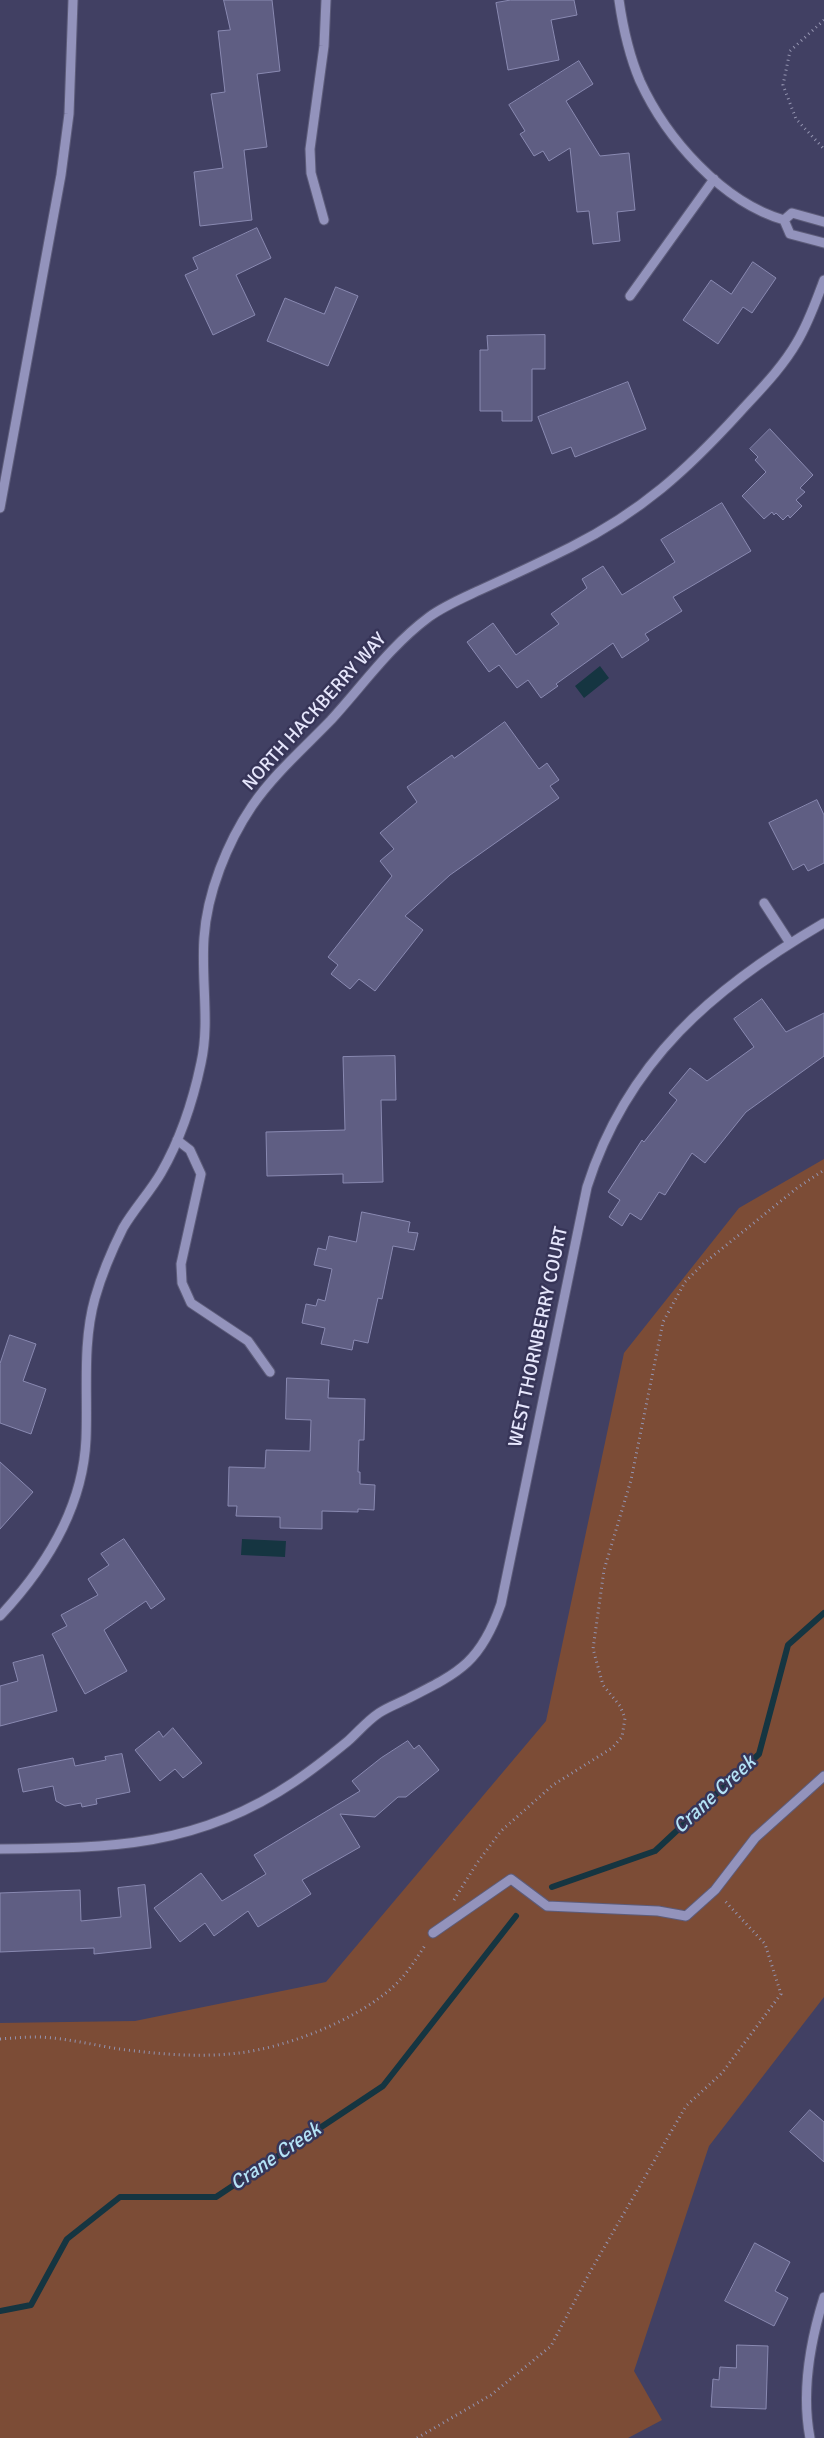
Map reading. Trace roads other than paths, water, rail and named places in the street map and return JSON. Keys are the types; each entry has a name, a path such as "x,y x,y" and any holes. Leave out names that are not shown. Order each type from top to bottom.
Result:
{"street":[{"path":"0,508 61,175 69,114 74,0"},
{"path":"324,220 311,173 310,149 324,46 326,0"},
{"path":"619,0 632,60 658,115 680,145 714,179 752,206 784,220 790,234 824,243"},
{"path":"630,296 714,179"},
{"path":"784,220 792,213 824,222"},
{"name":"NORTH HACKBERRY WAY","path":"0,1616 22,1592 58,1540 77,1489 86,1445 87,1346 95,1298 124,1227 162,1172 193,1097 202,1057 205,993 204,938 210,903 226,853 252,806 284,766 333,717 388,654 430,616 570,548 619,521 681,474 701,455 776,373 796,345 810,317 824,280"},
{"path":"764,903 790,943"},
{"name":"WEST THORNBERRY COURT","path":"0,1849 95,1848 145,1842 199,1829 251,1809 295,1782 348,1741 378,1713 455,1674 477,1654 493,1627 500,1604 587,1186 605,1138 635,1087 665,1045 701,1008 790,943 824,923"},
{"path":"176,1140 190,1150 201,1174 181,1264 182,1282 191,1303 248,1341 270,1372"},
{"path":"434,1933 511,1879 547,1906 658,1911 686,1916 715,1890 755,1838 824,1776"},
{"path":"810,2438 807,2379 813,2330 824,2297"}],"water":[{"path":"600,666 609,678 584,698 575,686"},
{"path":"242,1539 286,1541 285,1557 241,1555"}],"waterway":[{"name":"Crane Creek","path":"552,1887 655,1851 759,1754 788,1645 824,1613"},
{"name":"Crane Creek","path":"0,2311 31,2305 67,2239 120,2197 216,2197 383,2086 516,1916"}]}
